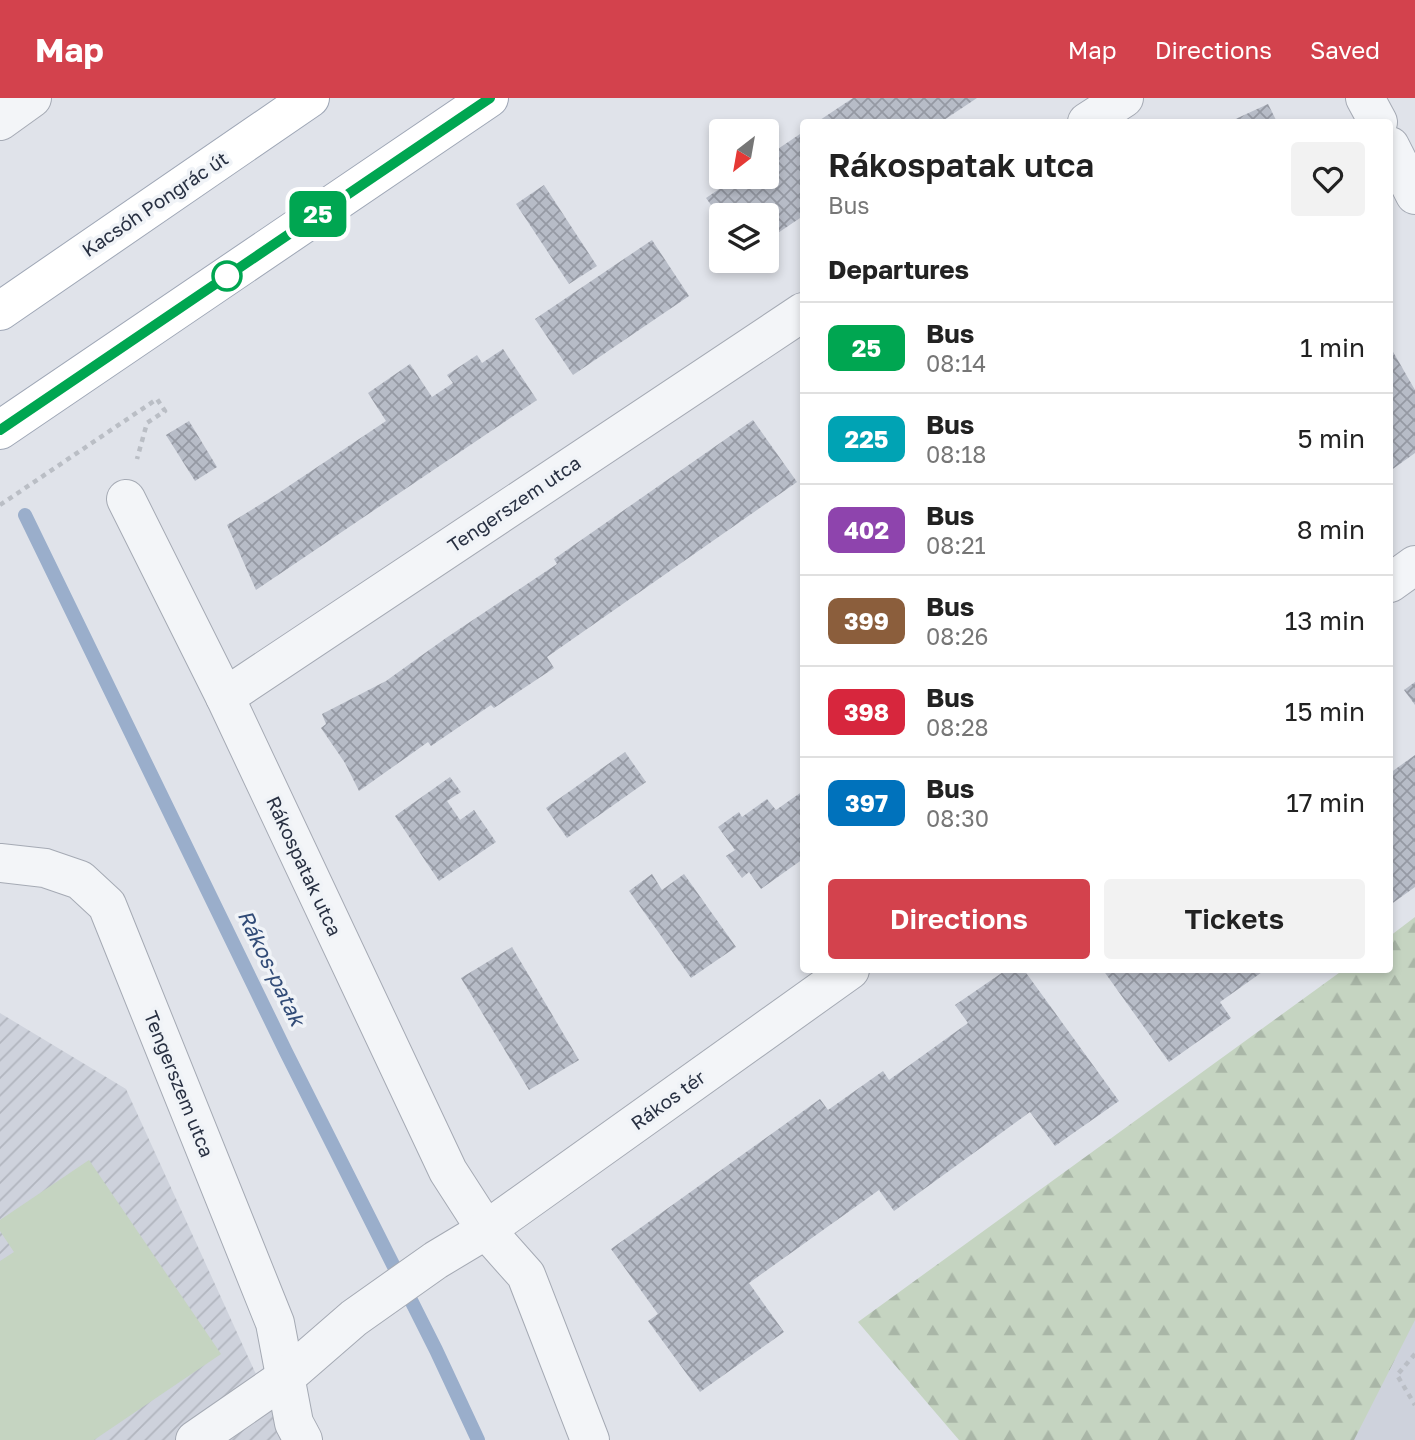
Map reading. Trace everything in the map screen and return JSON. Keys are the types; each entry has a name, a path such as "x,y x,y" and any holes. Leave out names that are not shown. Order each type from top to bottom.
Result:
{"main road":[{"name":"Kacsóh Pongrác út","path":"0,311 310,98"},
{"path":"0,430 489,98"}],"street":[{"path":"0,121 32,98"},
{"path":"1092,119 1124,98"},
{"path":"1365,98 1376,119"},
{"path":"1393,151 1415,195"},
{"name":"Tengerszem utca","path":"225,697 800,314"},
{"name":"Rákospatak utca","path":"126,499 225,697 448,1171 486,1230"},
{"path":"1393,581 1415,565"},
{"name":"Tengerszem utca","path":"0,863 46,868 80,880 107,905 275,1323 286,1377"},
{"name":"Rákos tér","path":"195,1440 286,1377 354,1318 436,1260 486,1230 846,973"},
{"path":"486,1230 526,1275 590,1440"},
{"path":"286,1377 294,1423 303,1440"}],"path":[{"path":"0,505 157,399 165,411 147,423 126,499"},
{"path":"1415,1354 1397,1375 1415,1405"}],"shaded area":[{"path":"0,1013 126,1089 286,1440 0,1440"},
{"path":"1415,1152 1415,1440 1327,1440"}],"green space":[{"path":"1415,917 1415,1320 1354,1440 959,1440 858,1322 1339,973 1393,973 1393,934"},
{"path":"89,1160 221,1354 94,1440 0,1440 0,1261 14,1252 0,1231 0,1220"}],"building":[{"path":"853,98 977,98 946,119 822,119"},
{"path":"1268,104 1276,119 1236,119"},
{"path":"800,134 800,218 779,232 779,203 710,203 706,198 719,189 779,189 779,148"},
{"path":"544,185 597,266 569,284 516,204"},
{"path":"652,240 689,296 573,375 535,319"},
{"path":"503,349 537,400 256,590 227,525 386,421 368,393 410,364 432,397 453,383 447,375 477,355 482,363"},
{"path":"1393,352 1415,390 1415,453 1393,469"},
{"path":"753,420 797,482 547,657 554,668 494,708 491,705 431,746 428,742 359,791 345,763 321,728 326,724 322,714 386,681 557,564 554,559"},
{"path":"189,421 217,467 195,481 166,435"},
{"path":"1415,682 1415,705 1404,690"},
{"path":"625,752 646,782 567,838 546,808"},
{"path":"1415,755 1415,887 1393,903 1393,771"},
{"path":"450,777 461,792 447,801 460,820 474,810 496,842 439,881 395,816"},
{"path":"800,793 800,861 761,889 749,872 742,878 726,856 735,850 718,827 739,812 742,817 767,799 776,810"},
{"path":"652,874 662,890 684,874 736,947 691,978 629,891"},
{"path":"512,947 579,1060 529,1090 461,978"},
{"path":"1002,973 1026,973 1119,1101 1055,1146 1030,1112 894,1211 879,1190 749,1283 784,1332 700,1392 648,1321 658,1314 611,1249 820,1099 828,1110 883,1071 889,1080 968,1023 955,1005"},
{"path":"1105,973 1261,973 1220,1002 1231,1018 1169,1062"}],"waterway":[{"name":"Rákos-patak","path":"25,515 478,1440"}],"bus line":[{"name":"25","path":"0,430 490,98"}]}
